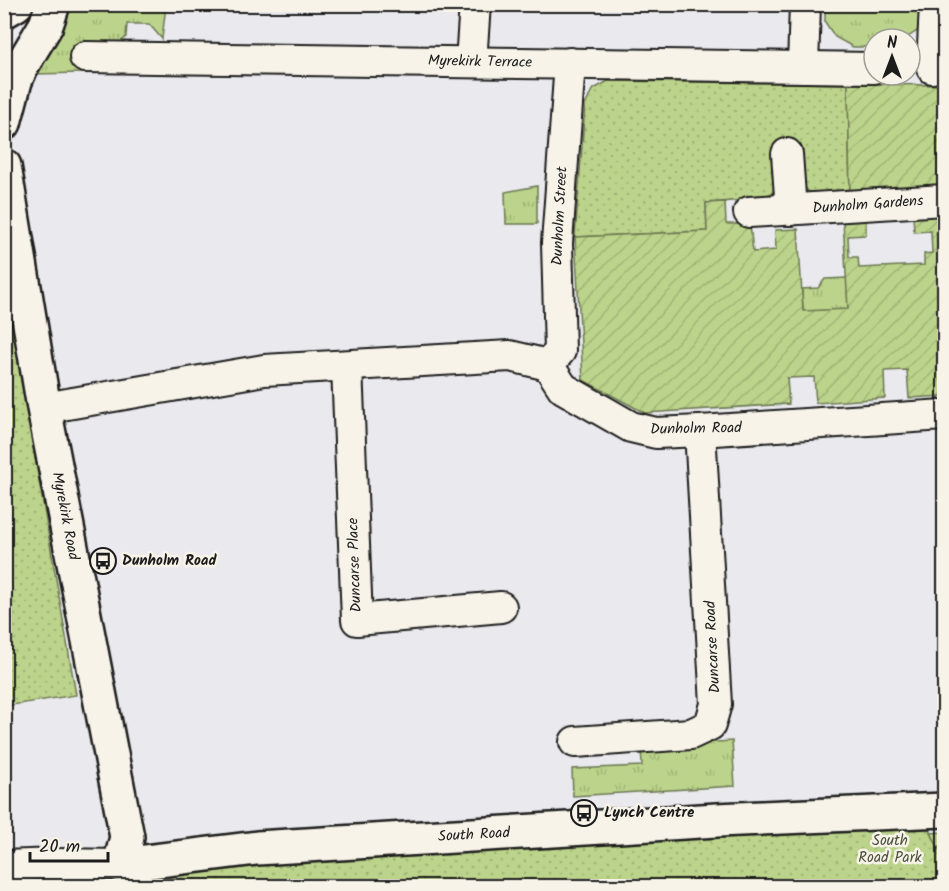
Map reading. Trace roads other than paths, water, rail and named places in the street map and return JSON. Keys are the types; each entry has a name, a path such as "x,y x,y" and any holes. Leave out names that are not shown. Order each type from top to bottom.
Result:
{"main road":[{"path":"4,11 16,4"},
{"path":"4,123 15,81 46,25 53,4"},
{"name":"Myrekirk Road","path":"4,166 44,408 127,837 120,865"},
{"name":"South Road","path":"120,865 257,848 705,821 945,810"}],"street":[{"path":"471,62 475,4"},
{"path":"803,67 806,4"},
{"path":"929,68 935,4"},
{"name":"Myrekirk Terrace","path":"85,57 862,68"},
{"name":"Dunholm Street","path":"548,365 560,351 557,243 570,63"},
{"name":"Dunholm Gardens","path":"787,154 791,210"},
{"name":"Dunholm Gardens","path":"749,213 945,200"},
{"path":"44,408 264,370 510,356 548,365"},
{"name":"Dunholm Road","path":"548,365 563,388 631,428 656,433 945,415"},
{"name":"Duncarse Place","path":"347,366 357,620 501,607"},
{"name":"Duncarse Road","path":"575,742 691,734 710,725 716,704 700,431"},
{"name":"South Road","path":"4,866 120,865"}],"place":[{"name":"Dunholm Road","path":"103,561"},
{"name":"Lynch Centre","path":"584,813"}],"park label":[{"name":"South Road Park","path":"890,850"}]}
